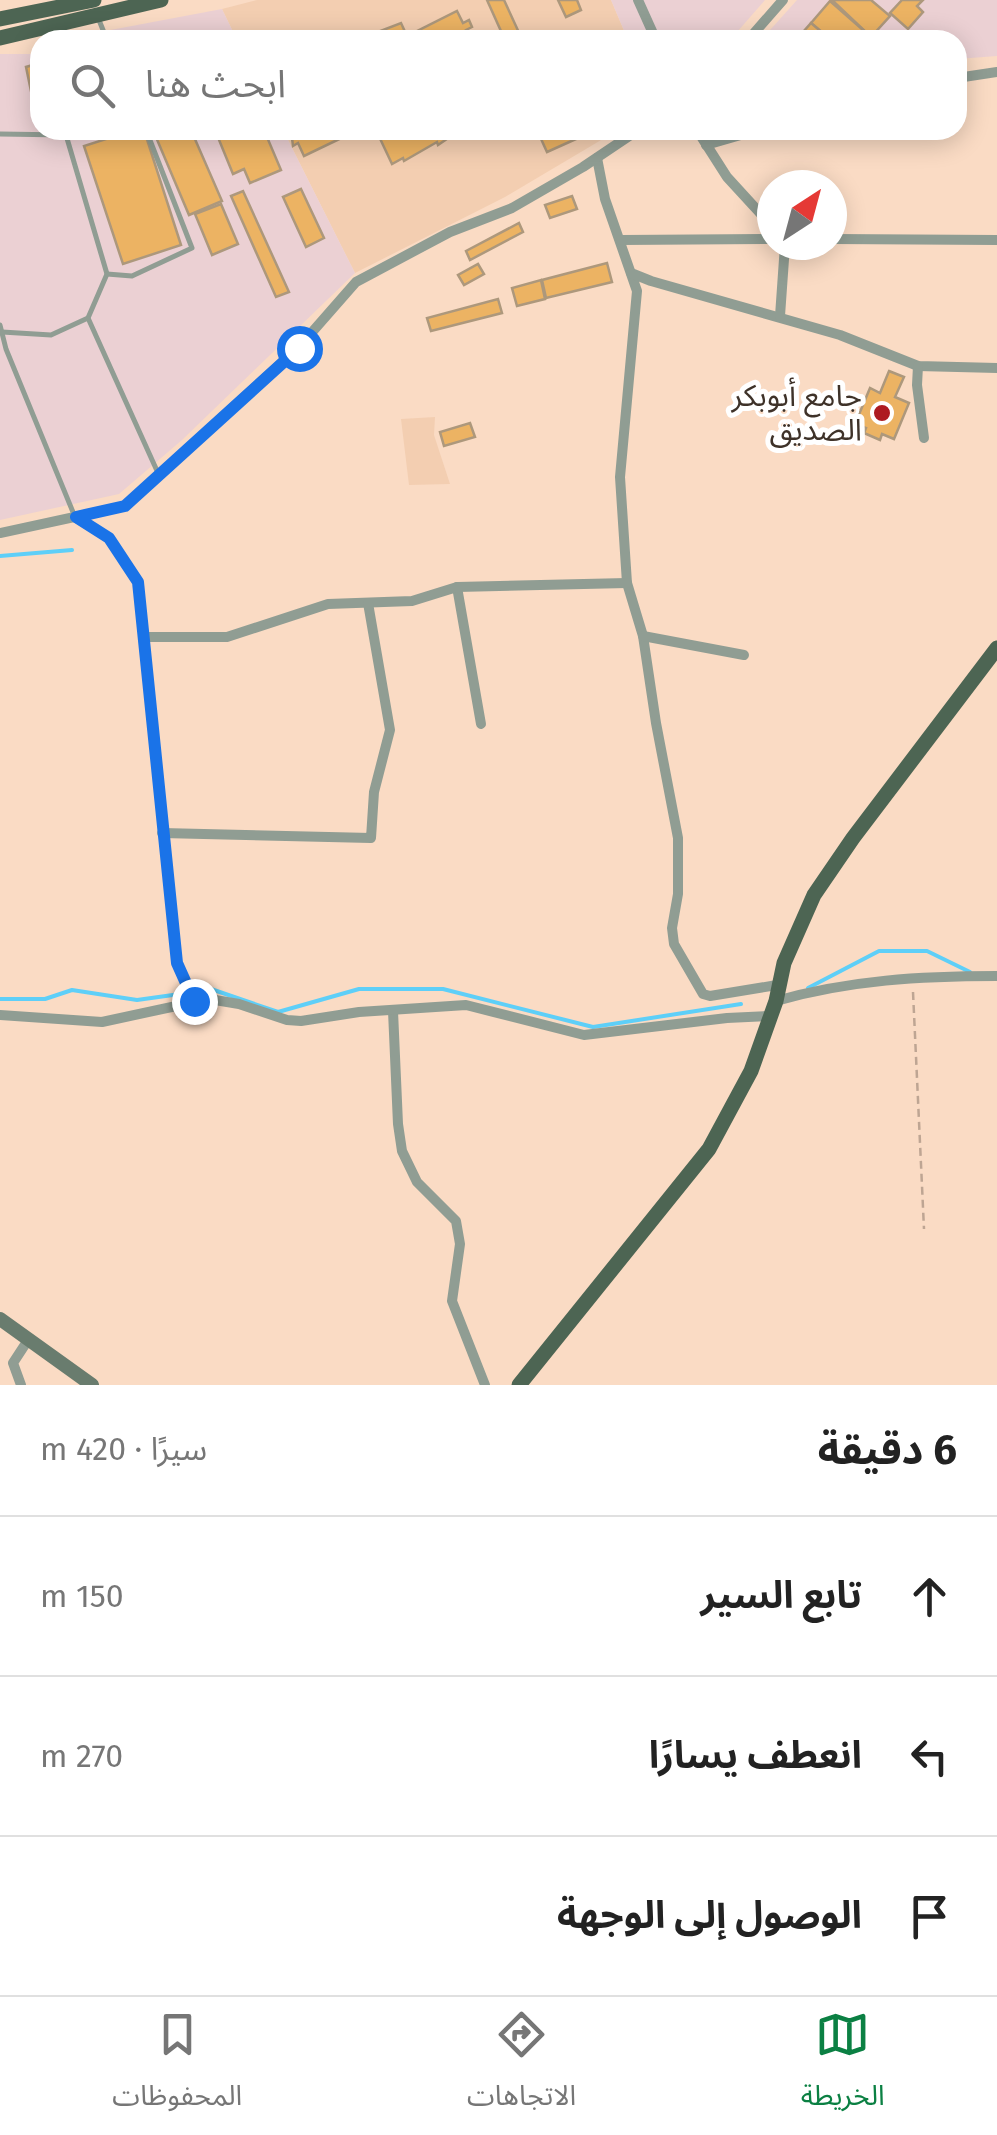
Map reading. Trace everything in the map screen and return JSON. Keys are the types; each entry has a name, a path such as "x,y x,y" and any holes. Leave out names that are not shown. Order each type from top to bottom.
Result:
{"main road":[{"path":"0,18 161,0"},
{"path":"0,38 95,8"},
{"path":"519,1385 709,1149 751,1072 797,928 814,895 997,648"},
{"path":"0,1319 92,1385"}],"street":[{"path":"638,0 652,30"},
{"path":"757,30 783,0"},
{"path":"967,76 997,72"},
{"path":"0,533 125,506 299,348 356,282 450,232 512,208 623,140"},
{"path":"703,140 726,177 757,210"},
{"path":"706,145 723,140"},
{"path":"597,158 605,198 636,291 620,477 627,583 643,636 678,838 678,894 672,928 679,957 697,988 710,996 774,1001"},
{"path":"620,240 757,238"},
{"path":"847,239 997,240"},
{"path":"780,316 784,260"},
{"path":"631,272 840,335 918,366 997,368"},
{"path":"918,366 924,438"},
{"path":"76,517 109,538 138,582 177,963 194,1001"},
{"path":"146,637 227,636 328,604 412,601 457,587 627,583"},
{"path":"457,587 481,724"},
{"path":"162,833 372,838 374,792 390,730 368,603"},
{"path":"643,636 744,655"},
{"path":"0,1015 102,1022 194,1001 224,1000 287,1020 466,1006 584,1036 727,1018 774,1001 912,976 997,976"},
{"path":"393,1011 402,1151 418,1182 456,1221 460,1244 452,1301 485,1385"},
{"path":"21,1385 12,1363 28,1340"}],"lane":[{"path":"0,134 30,134"},
{"path":"67,140 107,274 88,318 51,335 1,328 76,517"},
{"path":"107,274 132,276 192,248 150,140"},
{"path":"88,318 160,476"}],"path":[{"path":"912,976 924,1229"}],"shaded area":[{"path":"257,0 611,0 624,30 232,30 222,9"},
{"path":"611,0 765,0 739,30 624,30"},
{"path":"797,0 997,0 997,56 967,58 967,30 770,30"},
{"path":"222,9 232,30 110,30"},
{"path":"0,54 30,54 30,140 288,140 355,273 182,440 119,494 0,520"},
{"path":"288,140 601,140 505,197 355,273"},
{"path":"435,417 434,435 450,484 409,485 401,419"}],"building":[{"path":"487,0 504,0 518,30 500,30"},
{"path":"558,0 577,0 581,10 566,17"},
{"path":"832,0 871,0 890,16 877,30 864,30"},
{"path":"902,0 923,0 917,6 923,12 908,29 890,13"},
{"path":"830,1 863,30 819,30 811,23"},
{"path":"457,11 463,23 469,20 472,27 466,30 419,30"},
{"path":"401,23 404,30 383,30"},
{"path":"103,140 147,140 181,245 123,264 84,146"},
{"path":"157,140 195,140 222,201 189,215"},
{"path":"219,140 268,140 281,170 250,183 244,169 233,174"},
{"path":"292,140 337,140 304,156 298,143 293,146"},
{"path":"381,140 445,140 404,161 403,158 392,164"},
{"path":"542,140 574,140 547,152"},
{"path":"301,189 324,238 306,247 283,197"},
{"path":"243,191 289,292 276,297 231,196"},
{"path":"572,196 577,209 550,218 545,205"},
{"path":"221,204 238,244 212,255 195,214"},
{"path":"519,223 523,232 470,260 466,251"},
{"path":"607,263 612,282 546,298 542,280"},
{"path":"478,264 484,274 464,285 458,275"},
{"path":"541,280 545,299 517,306 512,288"},
{"path":"498,299 502,313 431,331 427,318"},
{"name":"جامع أبوبكر الصديق","path":"889,371 904,377 895,397 909,403 894,439 882,434 880,440 855,424 870,388 880,393"},
{"path":"470,423 475,437 444,446 440,432"}],"waterway":[{"path":"0,556 72,550"},
{"path":"808,988 879,951 927,951 970,972"},
{"path":"200,990 208,988 278,1012 359,989 443,989 593,1027 741,1004"},
{"path":"0,999 45,999 72,990 137,1000 180,994"}],"place":[{"name":"جامع أبوبكر الصديق","path":"882,413"}],"route":[{"path":"194,1001 177,963 138,582 109,538 76,517 125,506 299,348"}]}
